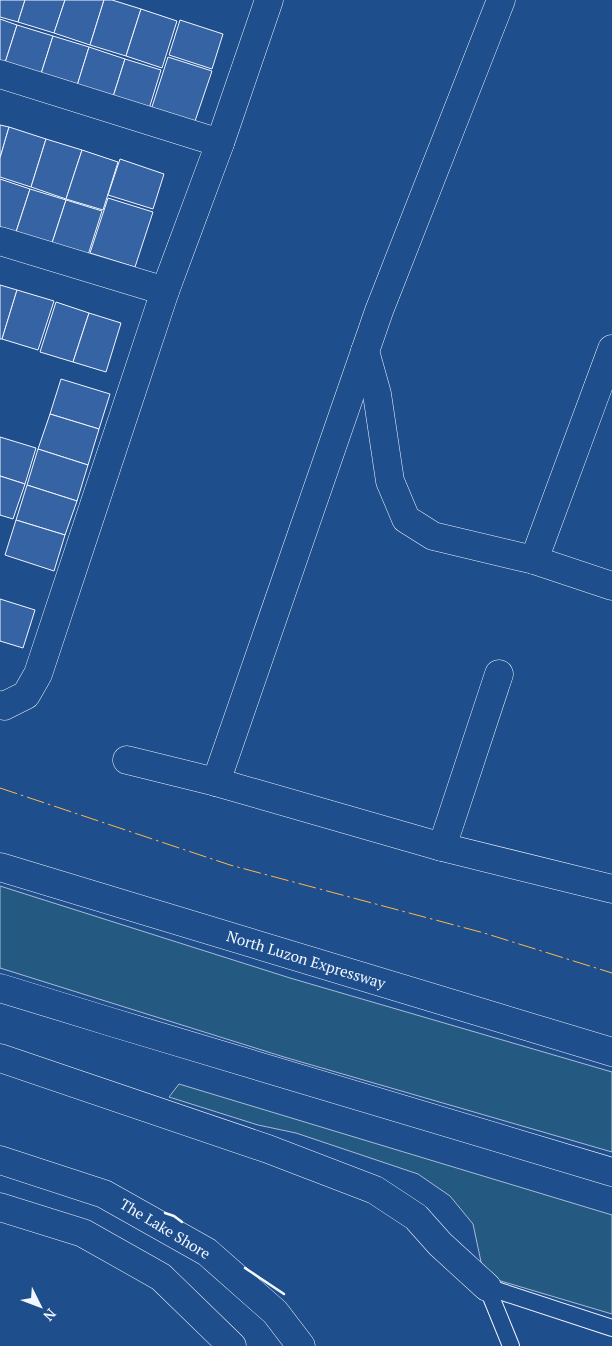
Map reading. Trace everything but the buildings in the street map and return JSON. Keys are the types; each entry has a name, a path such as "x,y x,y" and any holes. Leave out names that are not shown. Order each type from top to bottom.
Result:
{"main road":[{"path":"216,782 379,311 501,0"},
{"path":"0,705 4,706 26,695 38,674 166,291 220,143 262,2"},
{"path":"0,74 220,143"},
{"path":"0,241 166,291"},
{"path":"534,560 612,349"},
{"path":"365,351 377,394 390,482 406,519 433,536 534,560 612,586"},
{"path":"442,847 499,674"},
{"path":"127,760 216,782 442,847 612,889"},
{"name":"North Luzon Expressway","path":"0,867 612,1052"},
{"path":"0,988 612,1172"},
{"path":"0,1058 268,1149 374,1190 416,1217 440,1244 487,1287"},
{"name":"The Lake Shore","path":"0,1160 104,1194 207,1252 275,1312 301,1346"},
{"path":"0,1207 83,1233 161,1277 232,1346"}],"lane":[{"path":"487,1287 612,1328"},
{"path":"487,1287 511,1346"}],"shaded area":[{"path":"0,886 290,978 612,1072 612,1152 284,1057 0,968"},
{"path":"179,1084 612,1215 612,1314 484,1276 473,1224 450,1196 418,1174 296,1133 258,1125 169,1097"}],"wall":[{"path":"165,1213 174,1216 182,1222"},
{"path":"245,1268 284,1294"}],"power":[{"path":"0,788 230,865 484,933 612,973"}]}
